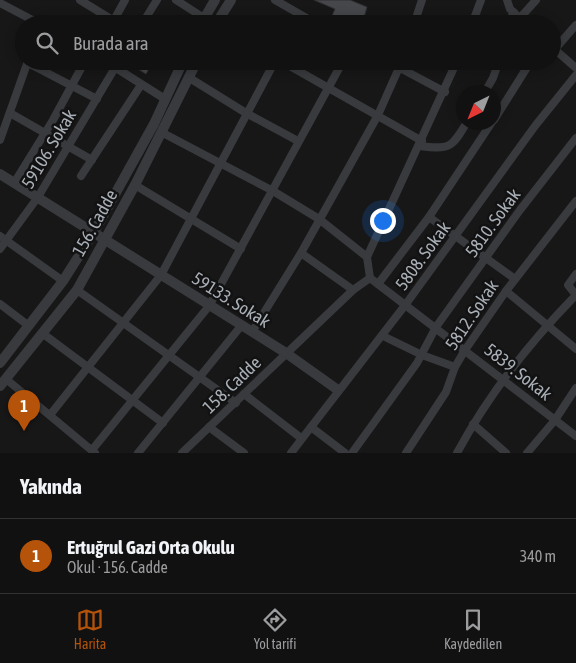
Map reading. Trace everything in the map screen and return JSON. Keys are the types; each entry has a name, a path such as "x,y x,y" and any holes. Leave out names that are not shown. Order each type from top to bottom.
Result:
{"street":[{"path":"80,0 105,15"},
{"path":"119,15 125,0"},
{"path":"148,15 157,0"},
{"path":"176,0 195,15"},
{"path":"206,15 215,0"},
{"path":"222,15 231,0"},
{"path":"275,0 301,15"},
{"path":"417,15 422,0"},
{"path":"475,15 481,0"},
{"path":"507,0 516,15"},
{"path":"523,15 536,0"},
{"path":"0,3 23,15"},
{"path":"561,41 576,25"},
{"path":"561,54 576,68"},
{"path":"0,140 25,70"},
{"path":"43,70 97,99"},
{"path":"14,183 45,133 80,70"},
{"name":"59106. Sokak","path":"0,249 3,238 38,198 114,70"},
{"path":"123,70 165,99"},
{"name":"156. Cadde","path":"0,363 63,281 94,232 154,124 179,70"},
{"name":"156. Cadde","path":"2,380 77,290 135,185 192,70"},
{"path":"50,415 161,275 270,70"},
{"path":"298,70 378,115 421,143 441,149 449,147 461,130"},
{"path":"2,380 50,415 94,452 168,355 210,306 338,70"},
{"path":"252,332 301,253 378,115 399,70"},
{"path":"409,70 445,92"},
{"path":"370,278 367,256 445,92 454,70"},
{"path":"490,85 496,70"},
{"path":"501,108 525,70"},
{"name":"5808. Sokak","path":"291,453 338,390 383,336 535,126 576,75"},
{"path":"188,77 246,113 298,141"},
{"path":"81,176 141,84"},
{"path":"10,113 92,160"},
{"path":"378,284 429,216 487,130"},
{"path":"162,132 273,191 319,219 367,256"},
{"name":"5810. Sokak","path":"352,453 422,355 436,327 576,138"},
{"name":"59133. Sokak","path":"0,174 286,353 338,390"},
{"path":"135,185 191,217 241,249"},
{"name":"5812. Sokak","path":"406,453 446,392 455,367 465,350 506,291 576,201"},
{"path":"429,216 515,279"},
{"path":"3,238 63,281"},
{"path":"301,253 354,290"},
{"path":"457,453 473,424 503,380 548,324 576,295 568,285 576,274"},
{"name":"5839. Sokak","path":"370,278 576,436"},
{"name":"158. Cadde","path":"182,453 286,353 354,290 370,278"},
{"path":"77,290 236,403"},
{"path":"506,291 576,349"},
{"path":"0,304 29,326"},
{"path":"138,453 241,326"},
{"path":"42,333 163,423"},
{"path":"383,336 422,355 455,367"},
{"path":"527,453 555,420 576,388"},
{"path":"244,394 301,438"},
{"path":"473,424 506,453"},
{"path":"311,427 345,453"},
{"path":"209,428 244,453"}],"building":[{"path":"314,0 350,0 367,7 365,15 332,15 335,9"},
{"path":"140,70 148,70 146,74"}],"place":[{"name":"Ertuğrul Gazi Orta Okulu","path":"24,431"}]}
